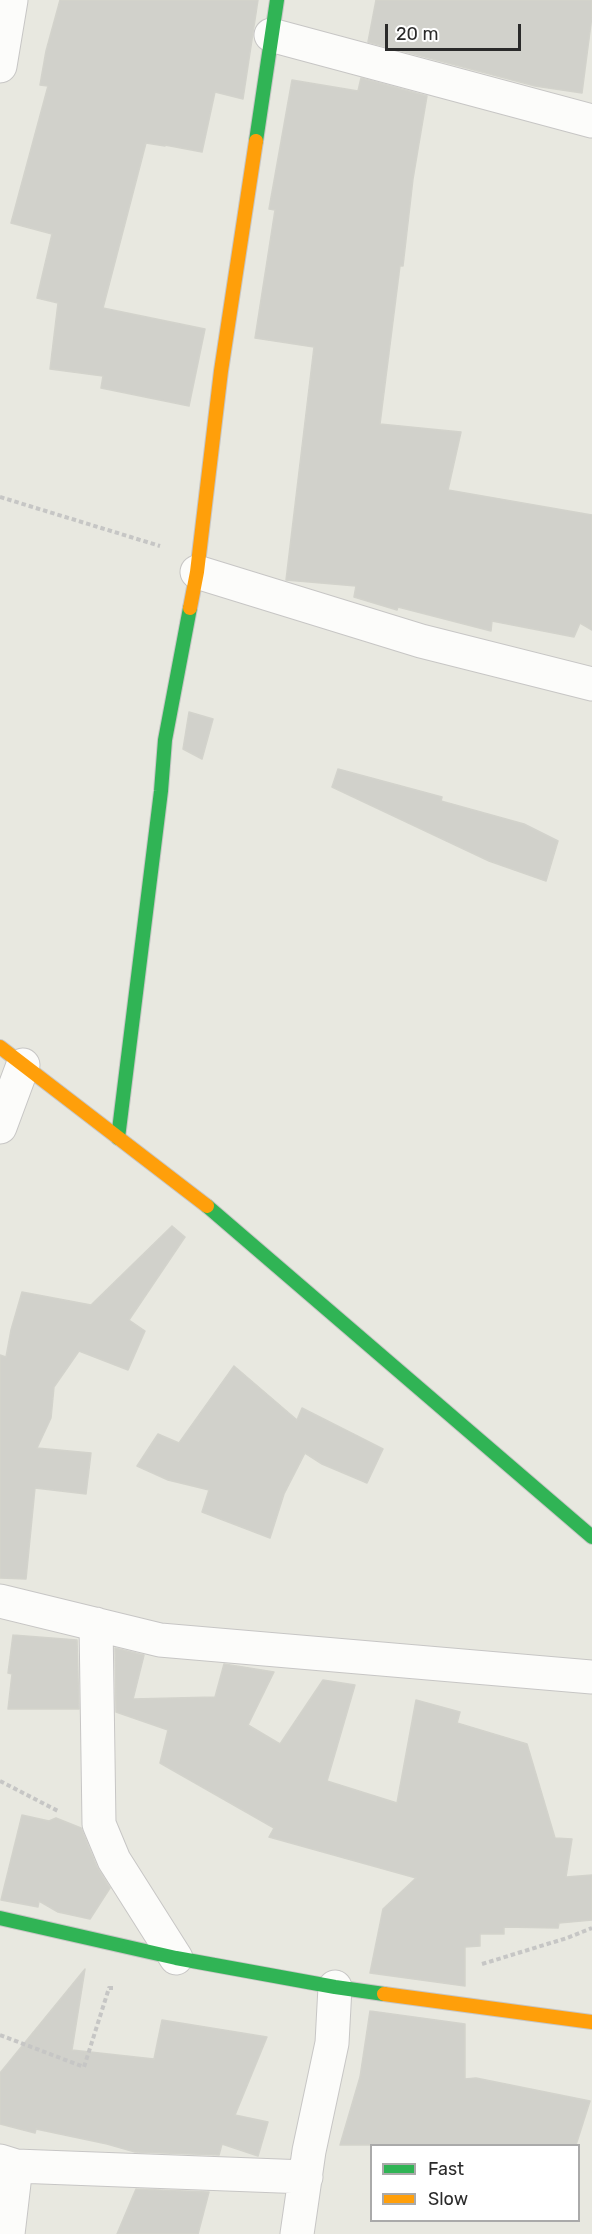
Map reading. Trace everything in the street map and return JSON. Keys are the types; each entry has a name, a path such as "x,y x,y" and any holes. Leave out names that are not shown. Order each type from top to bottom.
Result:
{"street":[{"path":"1,48 10,0"},
{"path":"118,1138 160,803 165,740 197,572 220,371 277,0"},
{"path":"271,35 592,121"},
{"path":"197,572 421,641 592,684"},
{"path":"0,1127 11,1056 212,1210 592,1537"},
{"path":"0,1601 160,1640 592,1677"},
{"path":"96,1624 99,1824 114,1860 176,1958"},
{"path":"0,1918 176,1958 335,1987 592,2022"},
{"path":"297,2234 321,2088 332,2043 335,1987"},
{"path":"8,2234 8,2163 306,2177"}],"path":[{"path":"0,496 168,548 186,558 197,572"},
{"path":"0,1781 53,1810 99,1824"},
{"path":"0,2035 84,2067"}],"building":[{"path":"60,0 258,0 243,99 215,92 202,152 146,143 103,308 205,329 189,406 101,388 103,376 50,369 58,303 37,298 52,234 11,223 48,86 40,85 46,51"},
{"path":"376,0 592,0 582,93 535,86 368,42"},
{"path":"361,78 427,96 413,179 403,266 400,266 380,424 461,432 448,490 592,515 592,630 580,623 574,637 492,621 491,631 398,607 397,610 354,597 356,586 286,580 314,347 255,338 275,210 269,209 292,80 358,91"},
{"path":"189,712 213,719 202,759 183,749"},
{"path":"338,769 442,797 441,801 524,824 558,841 546,881 489,861 332,787"},
{"path":"172,1226 185,1237 129,1320 145,1331 128,1370 79,1351 54,1387 51,1418 37,1448 91,1453 86,1494 35,1488 26,1579 0,1578 0,1355 6,1357 22,1292 91,1305"},
{"path":"234,1366 297,1420 302,1408 383,1449 367,1483 322,1464 305,1453 284,1494 270,1538 202,1512 209,1490 168,1480 137,1466 158,1434 179,1443"},
{"path":"13,1635 77,1640 79,1709 8,1709 12,1674 8,1673"},
{"path":"115,1648 144,1655 133,1699 215,1697 224,1664 274,1672 248,1725 280,1744 323,1680 355,1685 327,1781 397,1803 416,1700 460,1712 457,1723 527,1744 555,1838 572,1839 566,1877 592,1875 592,1920 559,1923 558,1928 504,1927 504,1934 480,1934 480,1946 465,1947 465,1986 370,1973 383,1909 416,1878 269,1837 274,1828 160,1763 168,1730 116,1712"},
{"path":"22,1815 49,1821 56,1818 81,1828 97,1867 110,1888 90,1919 58,1912 39,1901 38,1907 1,1900"},
{"path":"85,1969 72,2050 154,2059 162,2020 267,2037 235,2115 268,2122 258,2156 222,2144 219,2155 135,2152 36,2129 35,2133 0,2124 0,2073"},
{"path":"370,2011 465,2024 465,2079 476,2078 590,2101 576,2144 340,2145 360,2077"},
{"path":"136,2189 209,2192 198,2234 117,2234"}],"traffic: fast":[{"path":"256,141 277,0"},
{"path":"118,1138 161,791 165,740 190,608"},
{"path":"207,1206 592,1537"},
{"path":"0,1918 176,1958 384,1994"}],"traffic: slow":[{"path":"190,608 197,572 221,371 256,141"},
{"path":"0,1047 207,1206"},
{"path":"384,1994 592,2022"}]}
